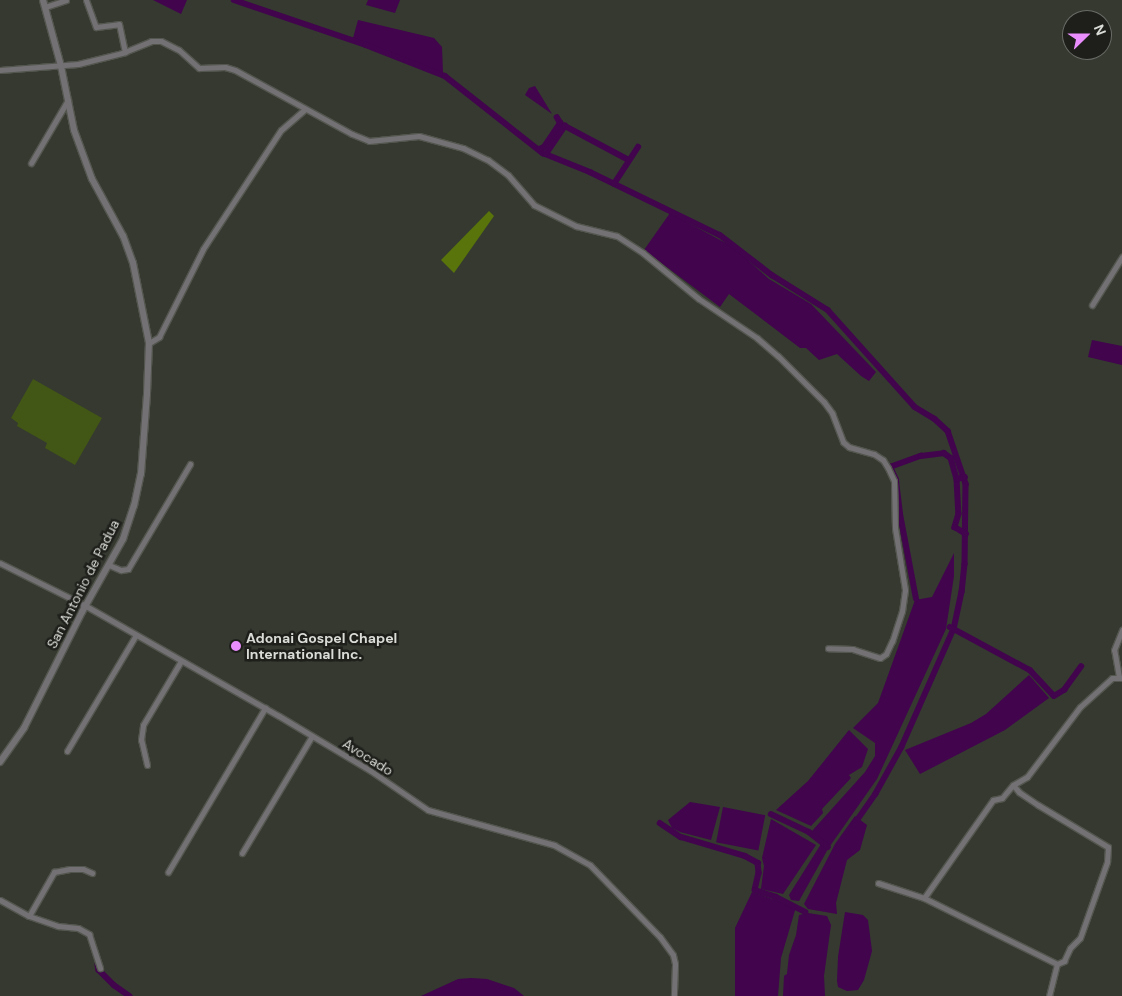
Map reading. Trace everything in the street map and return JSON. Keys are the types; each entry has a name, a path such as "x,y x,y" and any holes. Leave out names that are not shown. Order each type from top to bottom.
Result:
{"street":[{"path":"44,4 66,0"},
{"path":"86,0 96,27 119,24 125,52"},
{"name":"San Antonio de Padua","path":"0,762 33,711 86,606 110,565 134,506 141,474 149,343 133,263 123,236 92,179 74,130 61,66 44,4"},
{"path":"0,70 61,66 98,61 150,41 162,41 179,50 199,68 225,66 236,70 305,109 369,141 419,136 463,148 488,160 508,175 515,186 534,205 576,226 617,236 643,253 699,298 764,344 824,402 832,413 843,442 850,447 874,454 883,460 894,481 894,528 904,580 902,611 888,651 882,657 876,658 853,650 828,648"},
{"path":"31,163 68,100"},
{"path":"149,343 158,337 203,249 281,130 305,109"},
{"path":"1092,304 1122,257"},
{"path":"110,565 122,570 128,569 190,464"},
{"name":"Avocado","path":"0,563 86,606 265,708 371,771 428,810 554,845 590,865 660,937 673,955 675,964 674,996"},
{"path":"924,898 993,800 1002,798 1013,785 1027,777 1080,707 1112,678 1120,678 1114,650 1122,630"},
{"path":"67,751 136,636"},
{"path":"146,765 141,740 143,725 181,661"},
{"path":"168,872 265,708"},
{"path":"242,853 312,736"},
{"path":"1013,785 1038,805 1108,847 1107,862 1080,938 1070,948 1064,961 1058,964 1049,996"},
{"path":"28,916 54,872 83,869 92,873"},
{"path":"878,883 924,898 1058,964"},
{"path":"0,900 28,916 58,926 78,928 89,934 100,968"}],"green space":[{"path":"489,211 494,216 454,273 441,260"},
{"path":"33,379 102,418 75,465 45,448 47,443 17,426 18,423 11,418"}],"shaded area":[{"path":"153,0 187,0 181,14"},
{"path":"368,0 400,0 395,13 366,5"},
{"path":"358,20 434,38 442,47 443,73 353,38"},
{"path":"535,86 552,114 525,95 529,88"},
{"path":"670,213 733,247 769,279 811,304 876,372 869,381 837,354 819,360 806,348 800,348 729,294 720,307 644,250"},
{"path":"1092,340 1122,346 1122,365 1088,357"},
{"path":"954,553 954,576 946,629 877,779 830,846 812,831 865,772 875,756 875,743 853,728 878,703 915,600 932,597"},
{"path":"1029,675 1049,698 1005,730 920,774 905,750 971,723 986,714"},
{"path":"849,730 868,749 862,767 849,775 851,778 822,809 823,813 811,826 776,810 808,781"},
{"path":"690,802 720,807 711,840 672,828 668,820"},
{"path":"723,807 765,815 758,851 716,842"},
{"path":"855,816 867,825 860,850 847,860 836,903 837,914 808,909 804,904 835,844"},
{"path":"771,819 816,845 783,894 761,889 764,866 762,858"},
{"path":"821,844 828,849 799,901 791,900 789,895"},
{"path":"752,892 796,907 781,958 778,996 735,996 735,928"},
{"path":"845,912 863,915 868,920 872,951 864,980 858,990 847,991 838,987 837,981 838,957"},
{"path":"808,913 827,916 831,925 824,976 825,996 788,996 786,983 789,955 796,935 799,915"},
{"path":"458,979 487,979 514,988 524,996 421,996"}],"waterway":[{"path":"234,0 366,45 445,76 543,153 590,172 720,235 772,275 828,310 915,407 935,419 948,431 966,484 965,564 962,592 954,629 902,747 876,794 854,825"},
{"path":"539,149 544,147 560,123 557,118"},
{"path":"546,154 565,126 629,160"},
{"path":"614,184 638,147"},
{"path":"916,599 900,514 896,480 890,467 921,456 944,453 951,458 957,479 965,477"},
{"path":"957,479 959,514 955,527 966,534"},
{"path":"950,627 1030,670 1054,696 1064,690 1081,667"},
{"path":"771,814 809,832 828,847"},
{"path":"660,823 681,837 745,856 758,863 759,873 755,890 776,897 805,912"},
{"path":"98,965 99,970 114,985 130,996"},
{"path":"786,996 787,978"}],"place":[{"name":"Adonai Gospel Chapel International Inc.","path":"236,646"}]}
